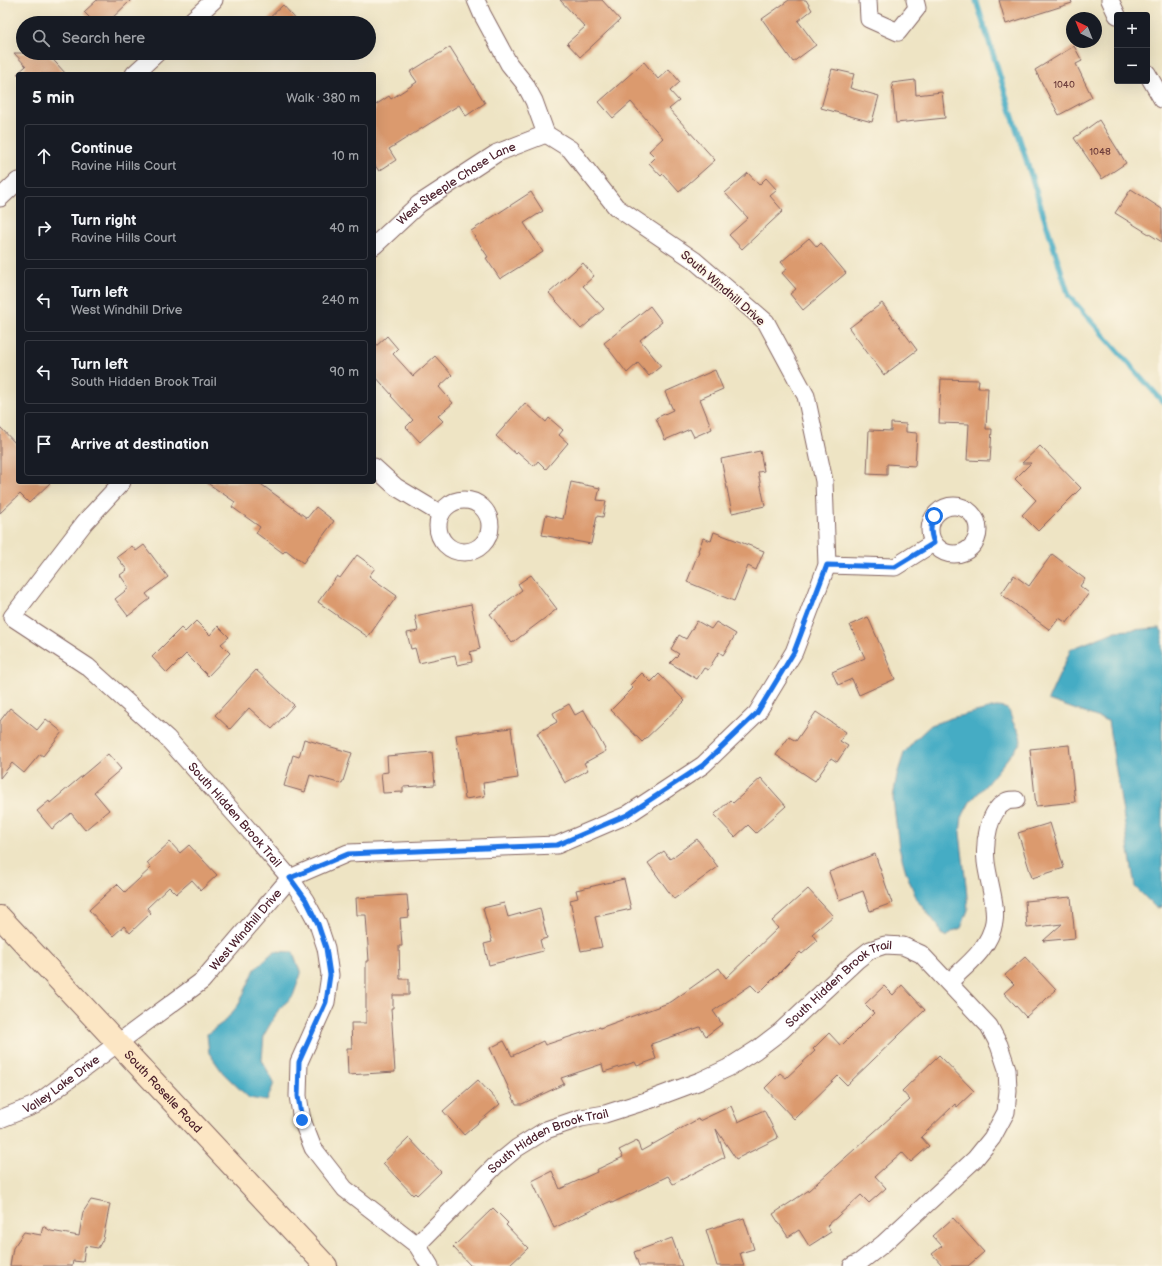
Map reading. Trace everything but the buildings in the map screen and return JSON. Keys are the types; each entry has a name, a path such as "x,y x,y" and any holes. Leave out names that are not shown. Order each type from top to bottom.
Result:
{"main road":[{"name":"South Roselle Road","path":"0,917 326,1266"}],"street":[{"path":"197,16 214,0"},
{"path":"476,0 509,64 525,84 534,101 546,134"},
{"path":"868,0 869,19 898,32 917,8 915,0"},
{"path":"1110,0 1116,12"},
{"path":"136,72 149,60"},
{"path":"1150,78 1162,99"},
{"name":"West Steeple Chase Lane","path":"376,244 419,204 496,153 546,134"},
{"name":"South Windhill Drive","path":"546,134 570,149 616,207 694,260 766,322 806,396 824,481 827,565"},
{"path":"0,198 16,183"},
{"path":"376,469 396,488 441,514"},
{"name":"South Hidden Brook Trail","path":"120,484 85,522 12,617 88,667 167,738 290,878 306,900 318,924 326,948 330,975 326,1002 299,1062 298,1096 302,1120 313,1148 345,1189 417,1245 430,1266"},
{"path":"827,565 895,567 934,543"},
{"name":"West Windhill Drive","path":"118,1042 202,981 290,878 348,854 557,845 627,815 703,765 757,713 794,652 827,565"},
{"path":"949,982 980,952 989,938 994,922 994,904 986,860 990,823 997,810 1008,801 1016,800"},
{"name":"South Hidden Brook Trail","path":"417,1245 495,1166 517,1148 546,1130 581,1118 605,1114 649,1100 700,1081 728,1068 756,1050 781,1031 857,960 870,950 885,945 903,946 921,954 989,1026 999,1045 1008,1069 1006,1112 992,1138 975,1159 883,1244 860,1262 852,1266"},
{"name":"Valley Lake Drive","path":"0,1119 35,1105 118,1042"}],"water":[{"path":"1159,628 1162,631 1162,907 1156,908 1135,887 1108,721 1048,700 1071,649 1116,631"},
{"path":"996,707 1009,710 1021,738 1021,742 970,802 962,817 960,833 968,910 961,928 953,931 947,937 941,934 938,926 917,900 906,872 899,848 893,798 897,775 904,753 931,725 951,718"},
{"path":"274,951 293,952 301,974 293,996 279,1009 264,1035 262,1060 274,1083 267,1101 249,1098 223,1073 209,1053 207,1034 225,1021 239,1004 255,969"}],"waterway":[{"path":"976,0 1069,296 1162,401"}],"route":[{"path":"302,1120 298,1096 299,1062 326,1002 330,975 326,948 318,924 306,900 290,878 348,854 557,845 627,815 703,765 757,713 794,652 827,565 895,567 934,543 930,534 934,516"}]}
